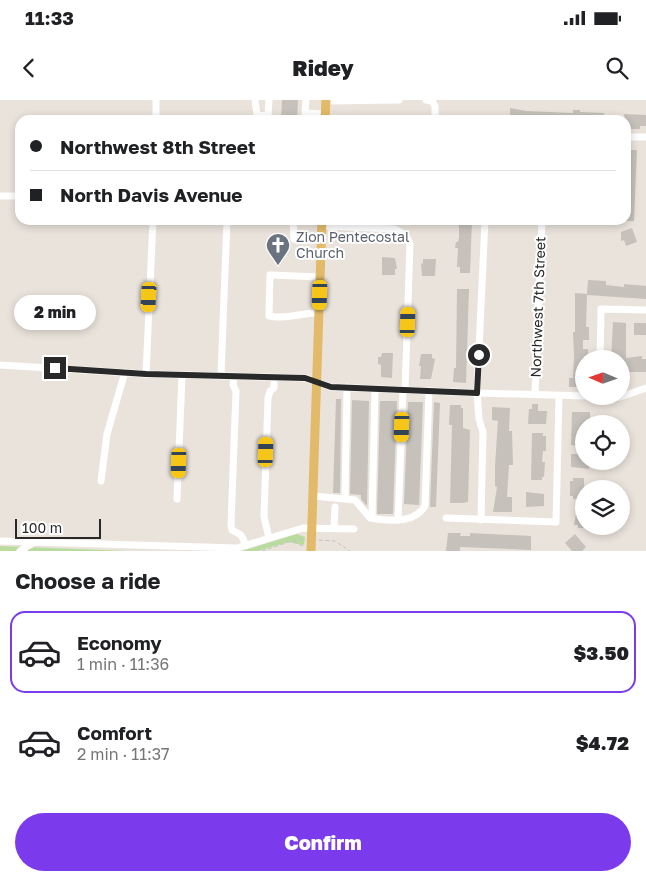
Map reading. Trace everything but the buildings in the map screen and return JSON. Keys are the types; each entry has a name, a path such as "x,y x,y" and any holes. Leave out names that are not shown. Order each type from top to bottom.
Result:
{"main road":[{"path":"325,115 326,100"},
{"path":"311,551 322,225"}],"street":[{"path":"156,100 156,115"},
{"path":"255,100 257,115"},
{"path":"268,115 270,100"},
{"path":"306,100 305,113 315,115"},
{"path":"326,100 399,100"},
{"path":"426,100 432,101 435,106 436,115"},
{"path":"631,137 646,137"},
{"path":"0,196 15,196"},
{"path":"146,374 153,225"},
{"path":"221,375 227,225"},
{"path":"293,225 294,239 321,240"},
{"path":"343,225 394,230 403,233 408,238 410,244 398,520"},
{"path":"481,520 483,432 479,419 477,393 485,225"},
{"name":"Northwest 7th Street","path":"535,394 542,225"},
{"path":"319,313 304,312 296,317 269,316 270,275 320,277"},
{"path":"600,350 601,309 646,310"},
{"path":"0,365 146,374 305,378 331,387 348,388 575,396"},
{"path":"101,481 107,434 124,372"},
{"path":"177,499 182,375"},
{"path":"234,377 233,385 236,391 231,525 232,530 241,536 246,545"},
{"path":"269,538 264,518 268,398 270,391 274,388 274,378"},
{"path":"345,497 348,388"},
{"path":"630,394 646,388"},
{"path":"372,518 375,389"},
{"path":"313,496 345,497 355,500 372,518 406,520 420,512 425,506 428,391"},
{"path":"446,518 556,522 559,396"},
{"path":"334,528 335,507"},
{"path":"0,541 234,550 269,538 312,527 354,529"},
{"path":"20,551 33,543"}],"path":[{"path":"262,551 297,540 312,539 335,541 350,551"},
{"path":"292,542 304,547 304,551"}],"green space":[{"path":"297,534 305,537 304,545 288,542 258,551 242,551"},
{"path":"0,546 128,551 0,551"}],"place":[{"name":"Zion Pentecostal Church","path":"278,266"}],"route":[{"path":"55,368 146,374 305,378 331,387 477,393 479,355"}]}
